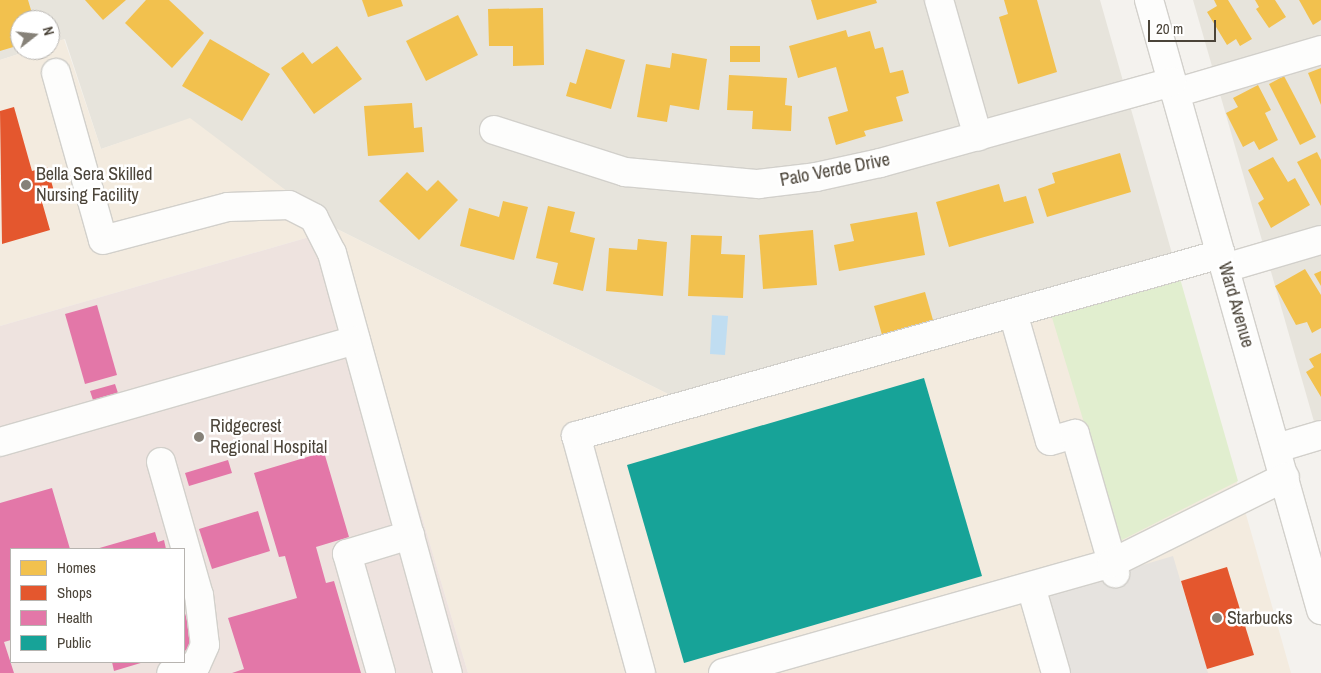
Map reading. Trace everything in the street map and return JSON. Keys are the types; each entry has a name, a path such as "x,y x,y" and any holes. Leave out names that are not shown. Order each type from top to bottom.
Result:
{"street":[{"path":"939,0 978,137"},
{"name":"Ward Avenue","path":"1149,0 1277,448 1321,610"},
{"name":"Palo Verde Drive","path":"494,130 625,172 758,184 816,177 1321,50"},
{"path":"56,73 103,240 228,207 288,205 314,218 332,253 448,673"},
{"path":"641,673 576,436 1013,313 1223,261 1321,240"},
{"path":"1013,313 1050,441 1076,434 1113,568"},
{"path":"0,442 356,340"},
{"path":"1277,448 1321,435"},
{"path":"161,462 199,595 205,645 196,665 172,673"},
{"path":"723,673 1113,568 1285,477"},
{"path":"381,673 347,554 410,535"},
{"path":"1034,597 1056,673"}],"shaded area":[{"path":"0,0 1100,0 1173,257 670,395 337,229 190,119 101,149 65,39 60,41 60,10 10,10 10,57 0,60"},
{"path":"1193,0 1321,0 1321,446"},
{"path":"64,39 101,149 190,118 337,229 0,326 0,60 10,57 10,60 60,60 60,40"},
{"path":"337,229 670,395 1173,257 1291,673 468,673"},
{"name":"Ridgecrest Regional Hospital","path":"337,229 468,673 0,673 0,326"},
{"path":"1173,556 1208,673 1056,673 1034,597"}],"green space":[{"path":"1179,275 1238,481 1120,541 1050,311"}],"water":[{"path":"712,315 728,316 725,355 710,354"}],"building: Homes":[{"path":"0,0 28,0 31,10 10,10 10,48 0,51"},
{"path":"85,0 126,0 103,20"},
{"path":"146,0 169,0 204,33 172,68 125,23"},
{"path":"362,0 401,0 403,6 368,17"},
{"path":"811,0 876,0 877,3 817,20"},
{"path":"1004,0 1037,0 1057,72 1018,84 999,17 1008,14"},
{"path":"1214,0 1228,0 1252,39 1240,46 1236,39 1227,45 1207,12 1217,6"},
{"path":"1255,0 1275,0 1286,17 1269,28 1256,9 1259,7"},
{"path":"1299,0 1321,0 1321,20 1313,25"},
{"path":"543,8 544,65 513,66 513,46 489,46 488,9"},
{"path":"458,15 478,55 426,81 406,41"},
{"path":"846,30 848,37 870,31 875,49 883,47 890,73 903,70 909,93 896,97 903,121 864,131 866,136 836,145 828,117 848,111 836,67 798,78 789,46"},
{"path":"210,39 270,74 242,121 182,86"},
{"path":"337,46 362,79 314,114 281,68 303,52 312,64"},
{"path":"730,46 760,46 760,62 730,62"},
{"path":"586,49 625,60 611,109 566,96 570,82 576,84"},
{"path":"672,53 707,59 699,110 670,105 667,122 637,117 646,64 670,68"},
{"path":"1321,68 1321,105 1308,73"},
{"path":"729,75 787,78 785,105 792,106 791,131 752,129 753,111 727,110"},
{"path":"1284,76 1316,137 1300,145 1269,84"},
{"path":"1258,85 1271,110 1265,113 1278,140 1259,150 1254,141 1243,147 1226,113 1238,107 1233,98"},
{"path":"412,103 414,128 422,127 424,152 368,156 364,106"},
{"path":"1317,152 1321,160 1321,206 1297,162"},
{"path":"1120,153 1131,192 1047,217 1038,189 1055,183 1052,173"},
{"path":"1273,157 1288,182 1295,178 1310,205 1271,228 1258,203 1264,199 1248,170"},
{"path":"407,172 427,191 438,180 458,200 419,240 379,201"},
{"path":"999,184 1004,202 1026,196 1034,223 949,247 936,202"},
{"path":"503,201 528,207 514,260 460,246 469,208 499,217"},
{"path":"548,206 575,212 570,232 595,238 583,291 553,284 558,263 536,258"},
{"path":"917,212 925,255 839,271 834,245 854,241 850,224"},
{"path":"813,230 817,285 763,289 759,235"},
{"path":"691,235 722,236 721,254 745,255 743,298 688,296"},
{"path":"638,239 667,242 663,296 606,291 609,248 637,250"},
{"path":"1305,269 1321,295 1321,328 1312,333 1307,322 1296,325 1275,286"},
{"path":"1321,271 1321,286 1314,274"},
{"path":"925,292 933,320 882,335 874,306"},
{"path":"1321,353 1321,397 1306,372 1314,367 1309,359"}],"building: Shops":[{"name":"Bella Sera Skilled Nursing Facility","path":"14,107 32,171 47,167 56,198 42,202 50,230 2,244 0,111"},
{"name":"Starbucks","path":"1227,567 1254,655 1207,669 1181,581"}],"building: Health":[{"path":"97,305 117,375 85,384 65,314"},
{"path":"115,384 119,396 94,403 90,391"},
{"path":"324,452 349,537 316,547 326,583 334,581 361,673 232,673 244,669 228,618 297,598 285,556 279,557 254,473"},
{"path":"228,460 232,473 189,486 185,473"},
{"path":"52,488 70,548 10,548 10,640 4,642 14,673 0,673 0,503"},
{"path":"258,511 270,551 212,569 199,529"},
{"path":"155,532 158,542 164,540 166,548 99,548"},
{"path":"185,613 195,647 185,651"},
{"path":"112,663 141,663 114,671"}],"building: Public":[{"path":"924,378 982,576 684,663 627,465"}],"place":[{"name":"Bella Sera Skilled Nursing Facility","path":"26,185"},
{"name":"Ridgecrest Regional Hospital","path":"199,437"},
{"name":"Starbucks","path":"1217,618"}]}
